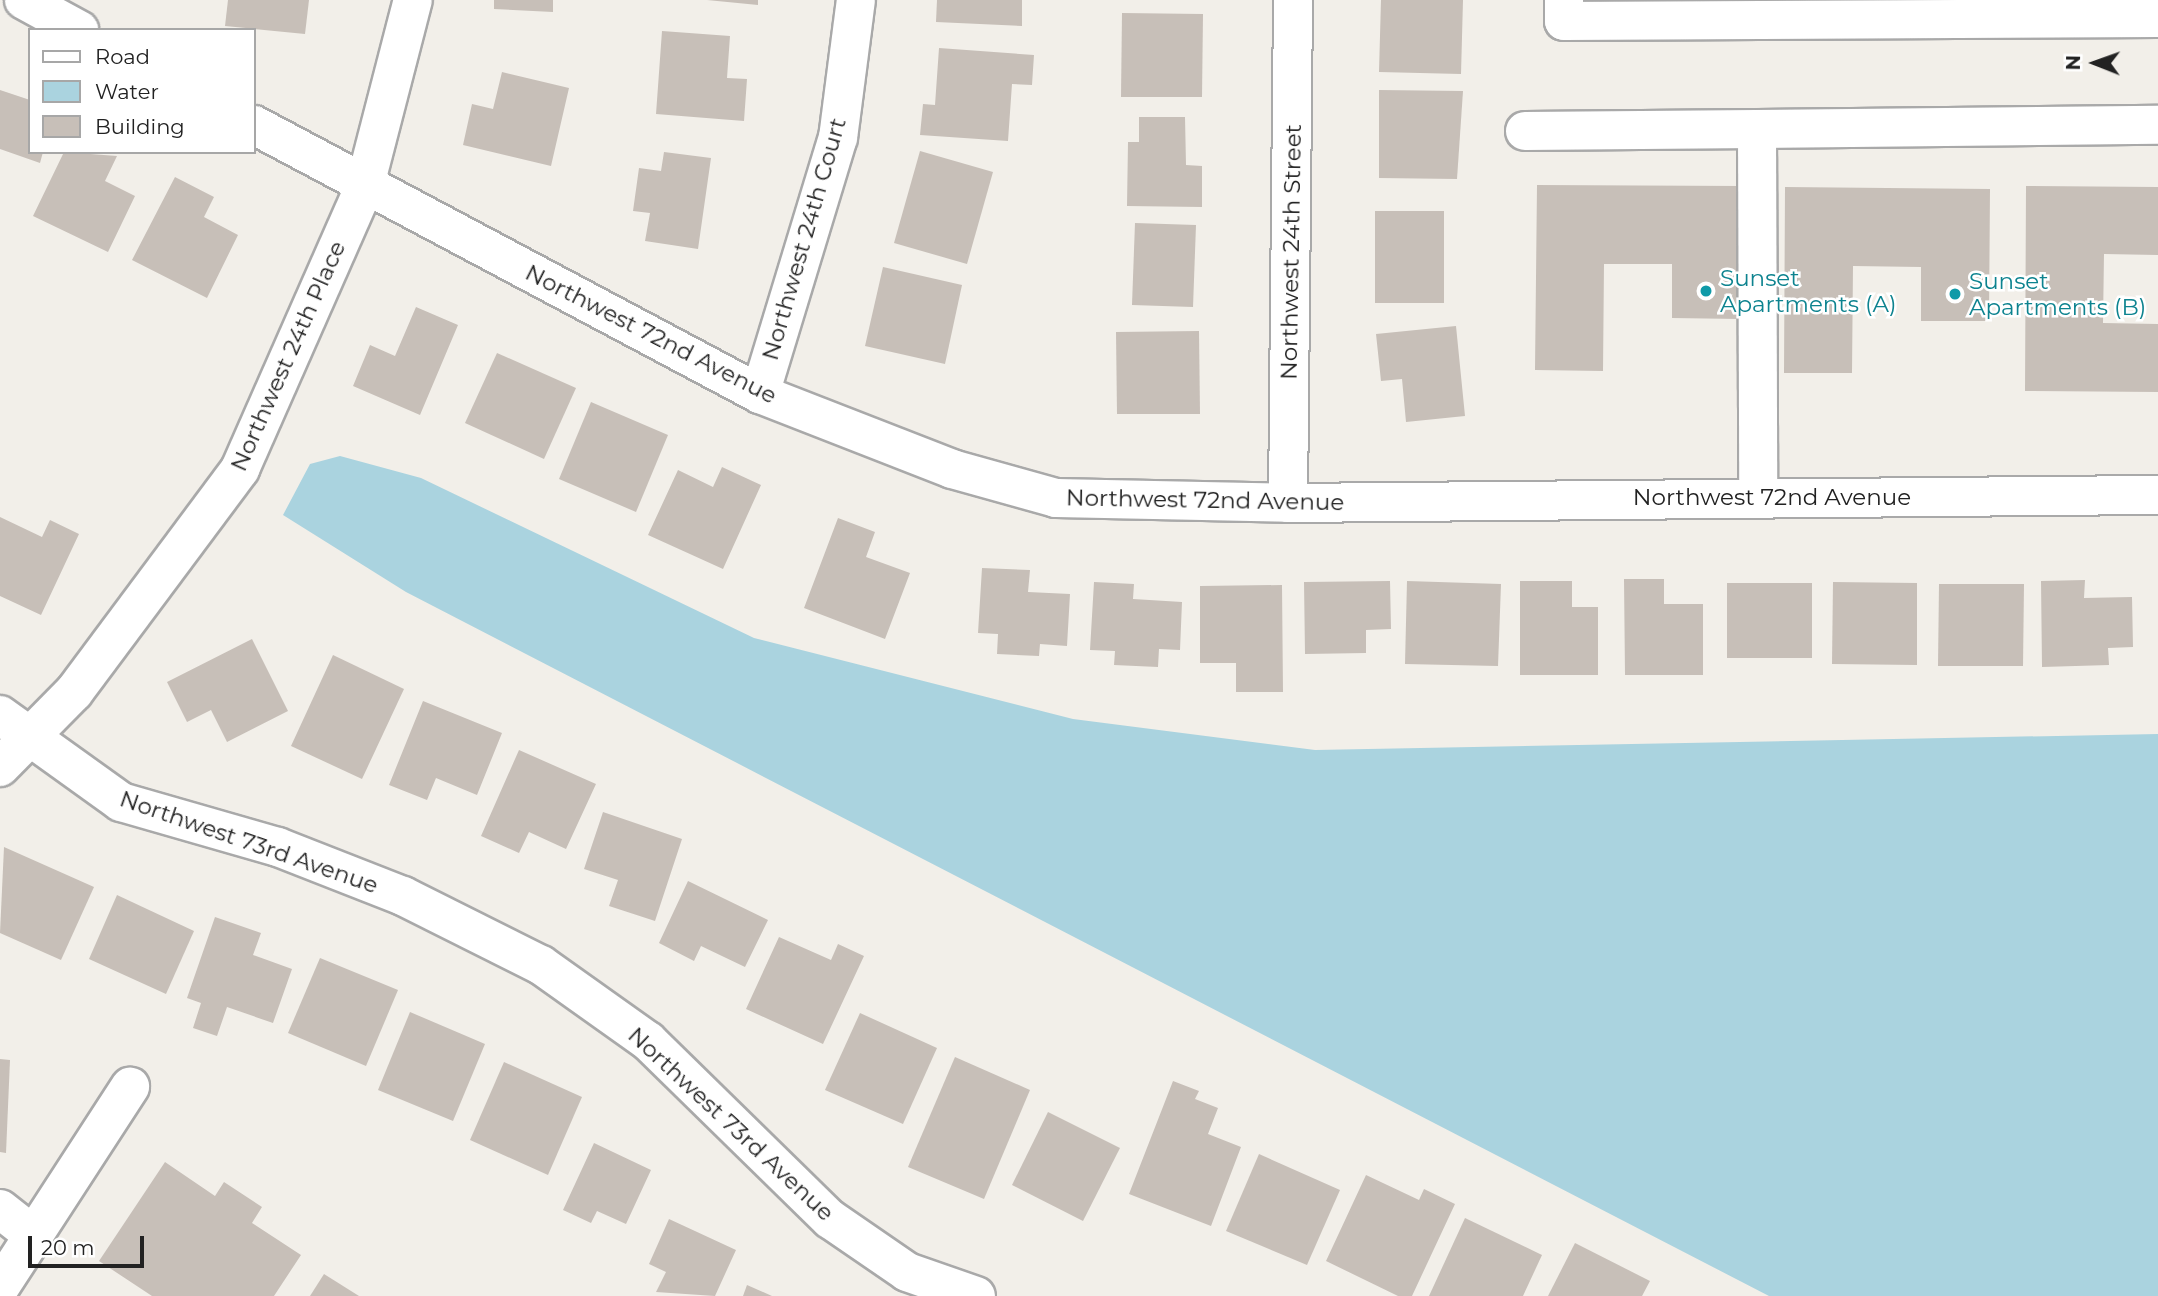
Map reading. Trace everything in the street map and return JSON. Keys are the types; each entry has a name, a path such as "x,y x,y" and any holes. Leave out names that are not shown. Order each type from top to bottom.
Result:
{"street":[{"path":"24,0 75,28"},
{"name":"Northwest 24th Place","path":"0,767 14,727 74,692 240,469 365,185 413,0"},
{"name":"Northwest 24th Court","path":"760,394 838,138 856,0"},
{"name":"Northwest 24th Street","path":"1288,503 1293,0"},
{"path":"1564,0 1564,21 2106,10 2158,18"},
{"path":"1525,131 2158,125"},
{"name":"Northwest 72nd Avenue","path":"256,126 760,394 952,469 1056,498 1288,503 1758,495 2158,495"},
{"path":"1757,129 1758,495"},
{"name":"Northwest 73rd Avenue","path":"14,727 121,802 278,847 403,896 541,965 648,1041 831,1219 907,1272 976,1296"},
{"path":"0,1286 130,1087"},
{"path":"0,1209 33,1235"}],"water":[{"path":"340,456 421,478 754,638 1073,719 1315,750 2158,734 2158,1296 1769,1296 406,592 283,515 310,464"}],"building":[{"path":"228,0 309,0 305,34 225,26"},
{"path":"494,0 553,0 553,12 494,9"},
{"path":"707,0 758,0 758,5"},
{"path":"937,0 1022,0 1022,26 936,22"},
{"path":"1381,0 1463,0 1461,74 1379,72"},
{"path":"1122,13 1203,14 1202,97 1121,97"},
{"path":"662,31 730,36 727,78 747,79 744,121 656,114"},
{"path":"939,48 1034,55 1032,85 1012,84 1008,141 920,135 923,104 935,105"},
{"path":"502,72 569,88 551,166 463,145 472,104 493,109"},
{"path":"0,90 28,99 28,154 42,154 40,163 0,149"},
{"path":"1379,90 1463,91 1457,179 1379,178"},
{"path":"1139,117 1185,117 1186,165 1202,166 1202,207 1127,206 1128,142 1139,142"},
{"path":"920,151 993,172 967,264 894,243"},
{"path":"664,152 711,158 698,249 645,241 650,213 633,211 639,168 661,171"},
{"path":"63,154 117,156 105,181 135,196 108,252 33,216"},
{"path":"175,177 214,197 204,217 238,235 207,298 132,260"},
{"name":"Sunset Apartments (A)","path":"1537,185 1741,186 1740,319 1672,318 1672,264 1604,264 1603,371 1535,370"},
{"path":"2026,186 2158,187 2158,255 2104,254 2103,323 2158,324 2158,392 2025,391"},
{"name":"Sunset Apartments (B)","path":"1785,187 1990,189 1989,321 1921,321 1921,267 1853,266 1852,373 1784,373"},
{"path":"1375,211 1444,211 1444,303 1375,303"},
{"path":"1135,223 1196,225 1193,307 1132,305"},
{"path":"883,267 962,285 945,364 865,346"},
{"path":"416,307 458,325 420,415 353,386 370,345 395,356"},
{"path":"1456,326 1465,416 1406,422 1402,379 1381,381 1376,334"},
{"path":"1199,331 1200,414 1117,414 1116,332"},
{"path":"497,353 576,388 544,459 465,423"},
{"path":"591,402 668,435 636,512 559,479"},
{"path":"722,467 761,485 723,569 648,535 678,470 713,487"},
{"path":"0,517 42,537 50,520 79,534 41,615 0,596"},
{"path":"838,518 875,532 866,557 910,573 885,639 804,608"},
{"path":"982,568 1030,570 1028,592 1070,594 1067,646 1040,644 1039,656 997,654 998,634 978,633"},
{"path":"1624,579 1664,579 1664,604 1703,604 1703,675 1625,675"},
{"path":"2085,580 2084,598 2132,597 2133,647 2108,648 2109,665 2042,667 2041,581"},
{"path":"1390,581 1391,629 1366,630 1366,653 1305,654 1304,582"},
{"path":"1407,581 1501,584 1498,666 1405,664"},
{"path":"1520,581 1572,581 1572,607 1598,607 1598,675 1520,675"},
{"path":"1094,582 1134,584 1133,599 1182,602 1180,650 1159,649 1158,667 1114,665 1115,651 1090,650"},
{"path":"1833,582 1917,583 1917,665 1832,664"},
{"path":"1727,583 1812,583 1812,658 1727,658"},
{"path":"1939,584 2024,584 2023,666 1938,666"},
{"path":"1282,585 1283,692 1236,692 1236,663 1200,663 1200,586"},
{"path":"252,639 288,711 227,742 211,710 187,722 167,682"},
{"path":"333,655 404,689 362,779 291,746"},
{"path":"423,701 502,733 477,795 436,778 427,800 389,785"},
{"path":"519,750 596,784 566,849 529,832 519,853 481,836"},
{"path":"603,812 682,839 655,921 609,906 618,880 584,869"},
{"path":"4,847 94,887 61,960 0,933"},
{"path":"688,881 768,920 745,967 701,946 694,961 659,943"},
{"path":"117,895 194,931 166,994 89,959"},
{"path":"215,917 261,933 253,955 292,969 273,1023 227,1007 217,1036 193,1028 201,1003 187,998"},
{"path":"779,937 831,960 838,944 864,956 823,1044 746,1009"},
{"path":"320,958 398,990 366,1066 288,1033"},
{"path":"410,1012 485,1044 453,1121 378,1090"},
{"path":"860,1013 937,1048 903,1124 825,1090"},
{"path":"955,1057 1030,1090 984,1199 908,1167"},
{"path":"0,1059 10,1060 6,1153 0,1152"},
{"path":"504,1062 582,1097 548,1175 470,1140"},
{"path":"1173,1081 1199,1091 1195,1099 1218,1108 1208,1134 1241,1147 1211,1226 1129,1194"},
{"path":"1048,1112 1120,1148 1083,1221 1012,1185"},
{"path":"594,1143 651,1170 626,1224 597,1211 591,1223 563,1210"},
{"path":"1259,1154 1340,1190 1307,1265 1226,1231"},
{"path":"165,1162 215,1196 224,1182 262,1207 252,1223 301,1255 274,1296 152,1296 99,1261"},
{"path":"1366,1175 1419,1200 1424,1189 1455,1204 1412,1296 1398,1296 1326,1261"},
{"path":"1465,1218 1542,1255 1523,1296 1429,1296"},
{"path":"669,1219 736,1250 715,1296 656,1292 666,1272 649,1264"},
{"path":"1575,1243 1650,1281 1642,1296 1548,1296"},
{"path":"324,1274 359,1296 310,1296"},
{"path":"747,1285 772,1296 743,1296"}],"place":[{"name":"Sunset Apartments (A)","path":"1706,291"},
{"name":"Sunset Apartments (B)","path":"1955,294"}]}
